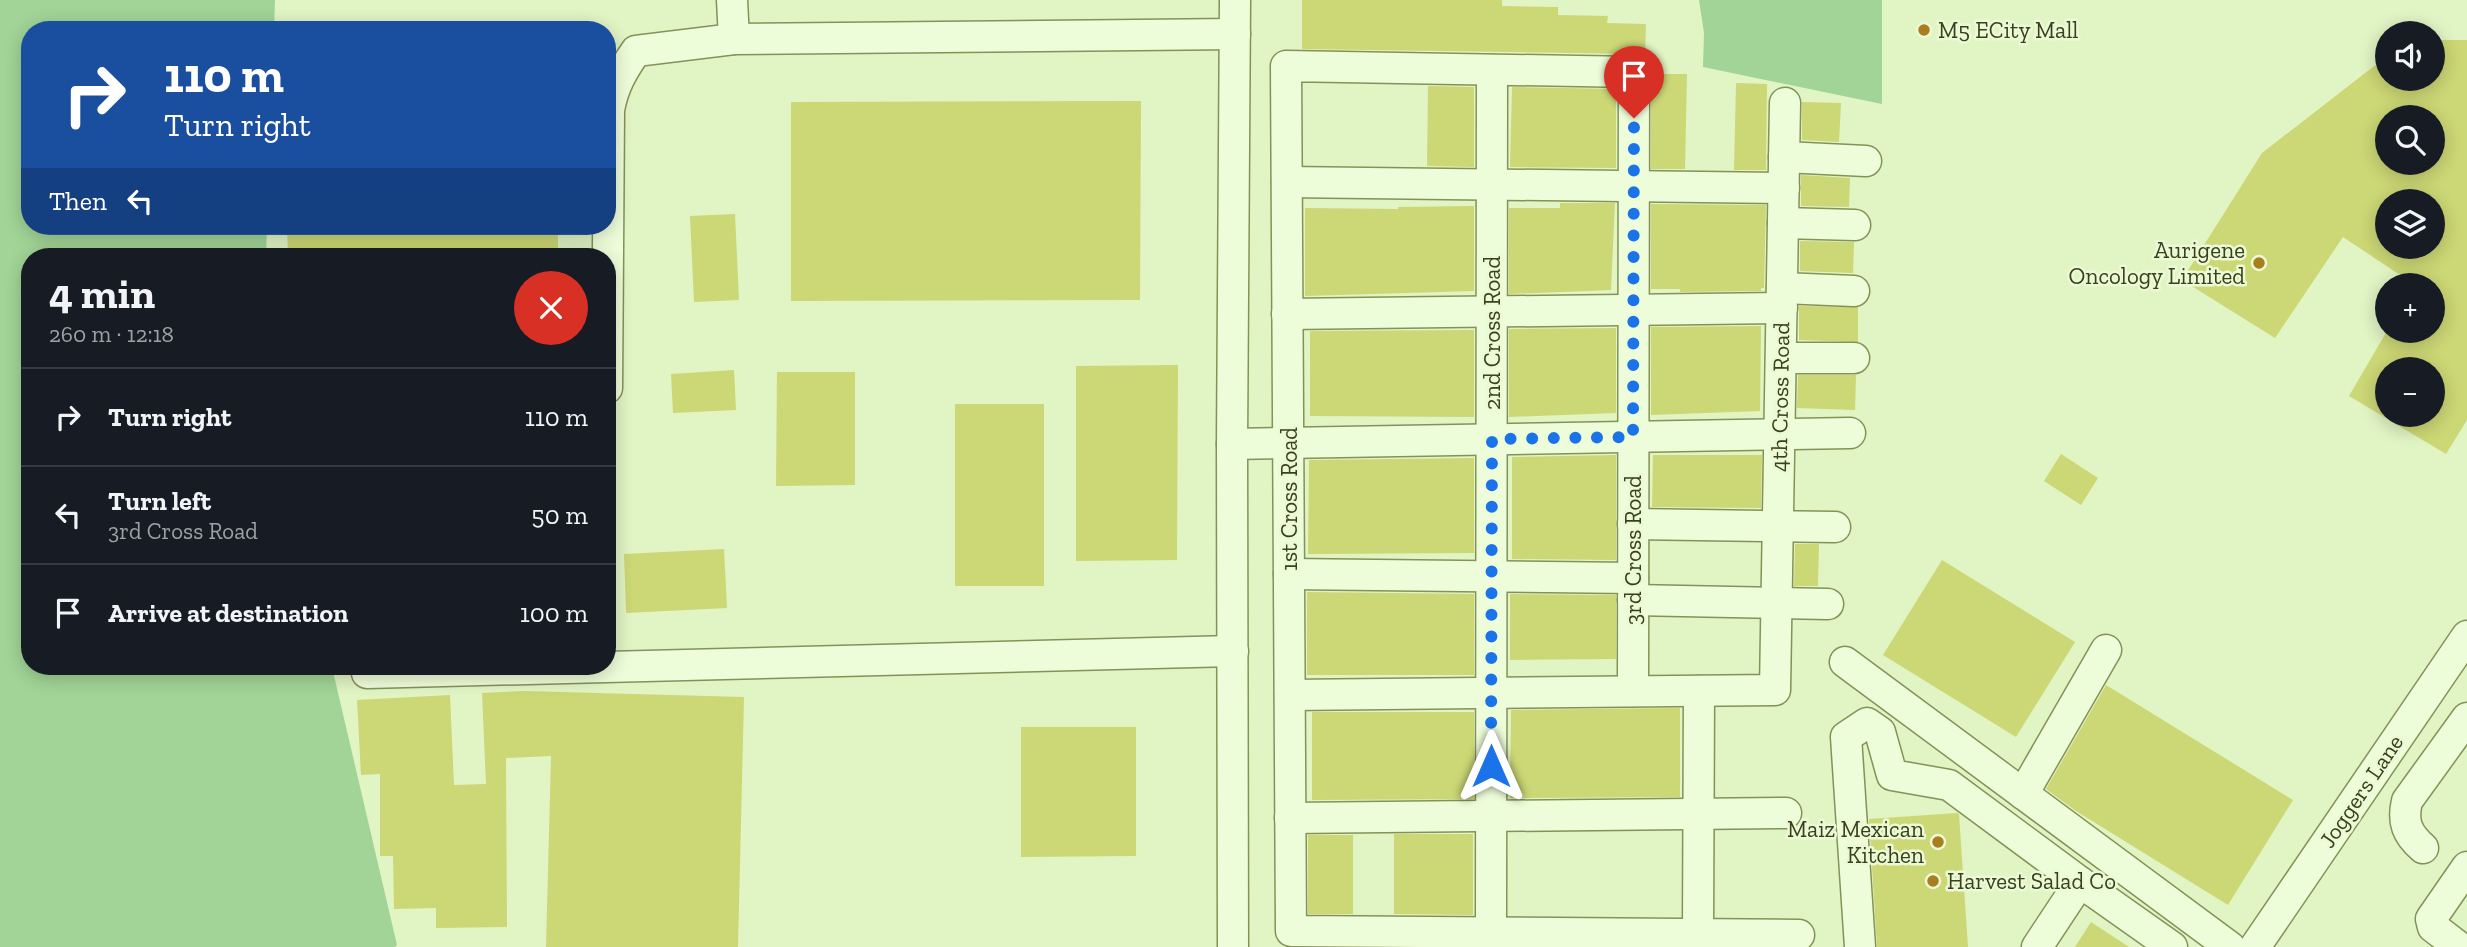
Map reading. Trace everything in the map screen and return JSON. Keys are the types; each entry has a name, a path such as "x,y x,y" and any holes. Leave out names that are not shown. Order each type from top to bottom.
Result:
{"street":[{"path":"732,0 734,39"},
{"path":"1233,947 1235,0"},
{"path":"616,84 622,71 621,51 734,39 1235,34"},
{"name":"1st Cross Road","path":"1491,933 1291,931 1286,66 1492,70"},
{"name":"3rd Cross Road","path":"1492,70 1634,72 1633,691"},
{"name":"2nd Cross Road","path":"1491,933 1492,70"},
{"name":"4th Cross Road","path":"1699,691 1775,690 1785,103"},
{"path":"1784,157 1866,161"},
{"path":"1287,182 1784,188"},
{"path":"1783,223 1855,225"},
{"path":"1287,314 1634,310 1854,291"},
{"path":"1781,358 1854,358"},
{"path":"1232,444 1850,433"},
{"path":"1633,524 1835,527"},
{"path":"1289,574 1491,576 1777,603 1828,604"},
{"name":"Joggers Lane","path":"2255,947 2466,637"},
{"path":"616,668 1233,650"},
{"path":"2023,794 2106,650"},
{"path":"1845,662 2230,947"},
{"path":"1290,695 1699,691 1698,934"},
{"path":"2423,848 2412,839 2406,828 2403,815 2407,801 2467,718"},
{"path":"1860,947 1846,737 1867,723 1881,732 1892,775 1948,785 2172,947"},
{"path":"1290,818 1786,813"},
{"path":"2459,947 2434,927 2431,919 2467,867"},
{"path":"2037,947 2080,882"},
{"path":"1491,933 1799,935"}],"green space":[{"path":"0,0 275,0 274,21 21,21 21,235 267,235 266,248 21,248 21,675 334,675 397,945 0,947"},
{"path":"1699,0 1882,0 1882,104 1703,67 1704,33"}],"building":[{"path":"1302,0 1502,0 1502,6 1558,7 1558,15 1608,16 1607,23 1646,24 1645,59 1634,54 1302,49"},
{"name":"Aurigene Oncology Limited","path":"2445,40 2467,40 2467,420 2446,454 2401,427 2445,427 2445,357 2375,357 2375,412 2349,396 2380,343 2445,343 2445,273 2397,273 2376,259 2445,259 2445,189 2375,189 2375,258 2343,237 2275,338 2182,280 2262,153 2375,65 2375,91 2445,91"},
{"path":"1651,74 1687,74 1685,169 1651,169"},
{"path":"1736,83 1767,84 1766,170 1734,170"},
{"path":"1428,86 1474,87 1474,167 1427,166"},
{"path":"1512,87 1616,89 1616,168 1510,167"},
{"path":"1141,101 1140,300 791,301 791,102"},
{"path":"1802,102 1841,103 1839,142 1802,140"},
{"path":"1801,175 1850,178 1849,207 1801,206"},
{"path":"1560,203 1615,203 1611,290 1509,294 1509,208 1560,208"},
{"path":"1651,204 1766,205 1764,288 1761,288 1761,291 1680,292 1680,289 1651,289"},
{"path":"1474,206 1474,291 1305,296 1305,208 1398,209"},
{"path":"735,214 739,300 694,302 690,216"},
{"path":"287,235 558,235 558,248 288,248"},
{"path":"1800,241 1854,242 1853,273 1800,271"},
{"path":"1799,306 1858,307 1858,342 1799,340"},
{"path":"1761,326 1760,411 1651,415 1651,327"},
{"path":"1616,328 1616,413 1509,417 1509,329"},
{"path":"1474,330 1474,417 1310,416 1310,331"},
{"path":"1178,365 1177,560 1076,561 1076,366"},
{"path":"734,370 736,410 673,413 671,374"},
{"path":"777,372 855,372 855,485 776,486"},
{"path":"1798,375 1856,375 1855,410 1797,408"},
{"path":"955,404 1044,404 1044,586 955,586"},
{"path":"2061,454 2098,478 2081,505 2044,481"},
{"path":"1616,455 1616,560 1512,559 1512,457"},
{"path":"1653,455 1762,455 1761,508 1652,507"},
{"path":"1474,458 1474,553 1308,554 1309,460"},
{"path":"1795,544 1819,544 1818,586 1794,586"},
{"path":"724,549 727,608 626,613 624,554"},
{"path":"1942,560 2075,642 2016,737 1883,655"},
{"path":"1307,592 1474,594 1474,675 1307,675"},
{"path":"1510,594 1616,595 1616,659 1510,660"},
{"path":"2106,685 2293,800 2228,905 2076,811 2046,789"},
{"path":"524,691 744,697 738,947 546,947 551,756 506,758 507,927 436,928 436,908 394,909 393,856 380,856 380,774 361,775 357,700 450,695 454,785 486,784 482,693"},
{"path":"1680,708 1680,797 1510,798 1511,710"},
{"path":"1312,712 1474,712 1474,799 1312,800"},
{"path":"1021,727 1136,727 1136,856 1021,857"},
{"path":"1957,813 1968,947 1877,947 1869,819"},
{"path":"1394,834 1473,834 1473,915 1394,914"},
{"path":"1308,835 1353,835 1353,914 1308,914"},
{"path":"2091,922 2129,947 2075,947"}],"place":[{"name":"M5 ECity Mall","path":"1924,30"},
{"name":"Aurigene Oncology Limited","path":"2259,263"},
{"name":"Maiz Mexican Kitchen","path":"1938,842"},
{"name":"Harvest Salad Co","path":"1933,881"}],"route":[{"path":"1491,766 1492,439 1633,437 1634,118"}]}
